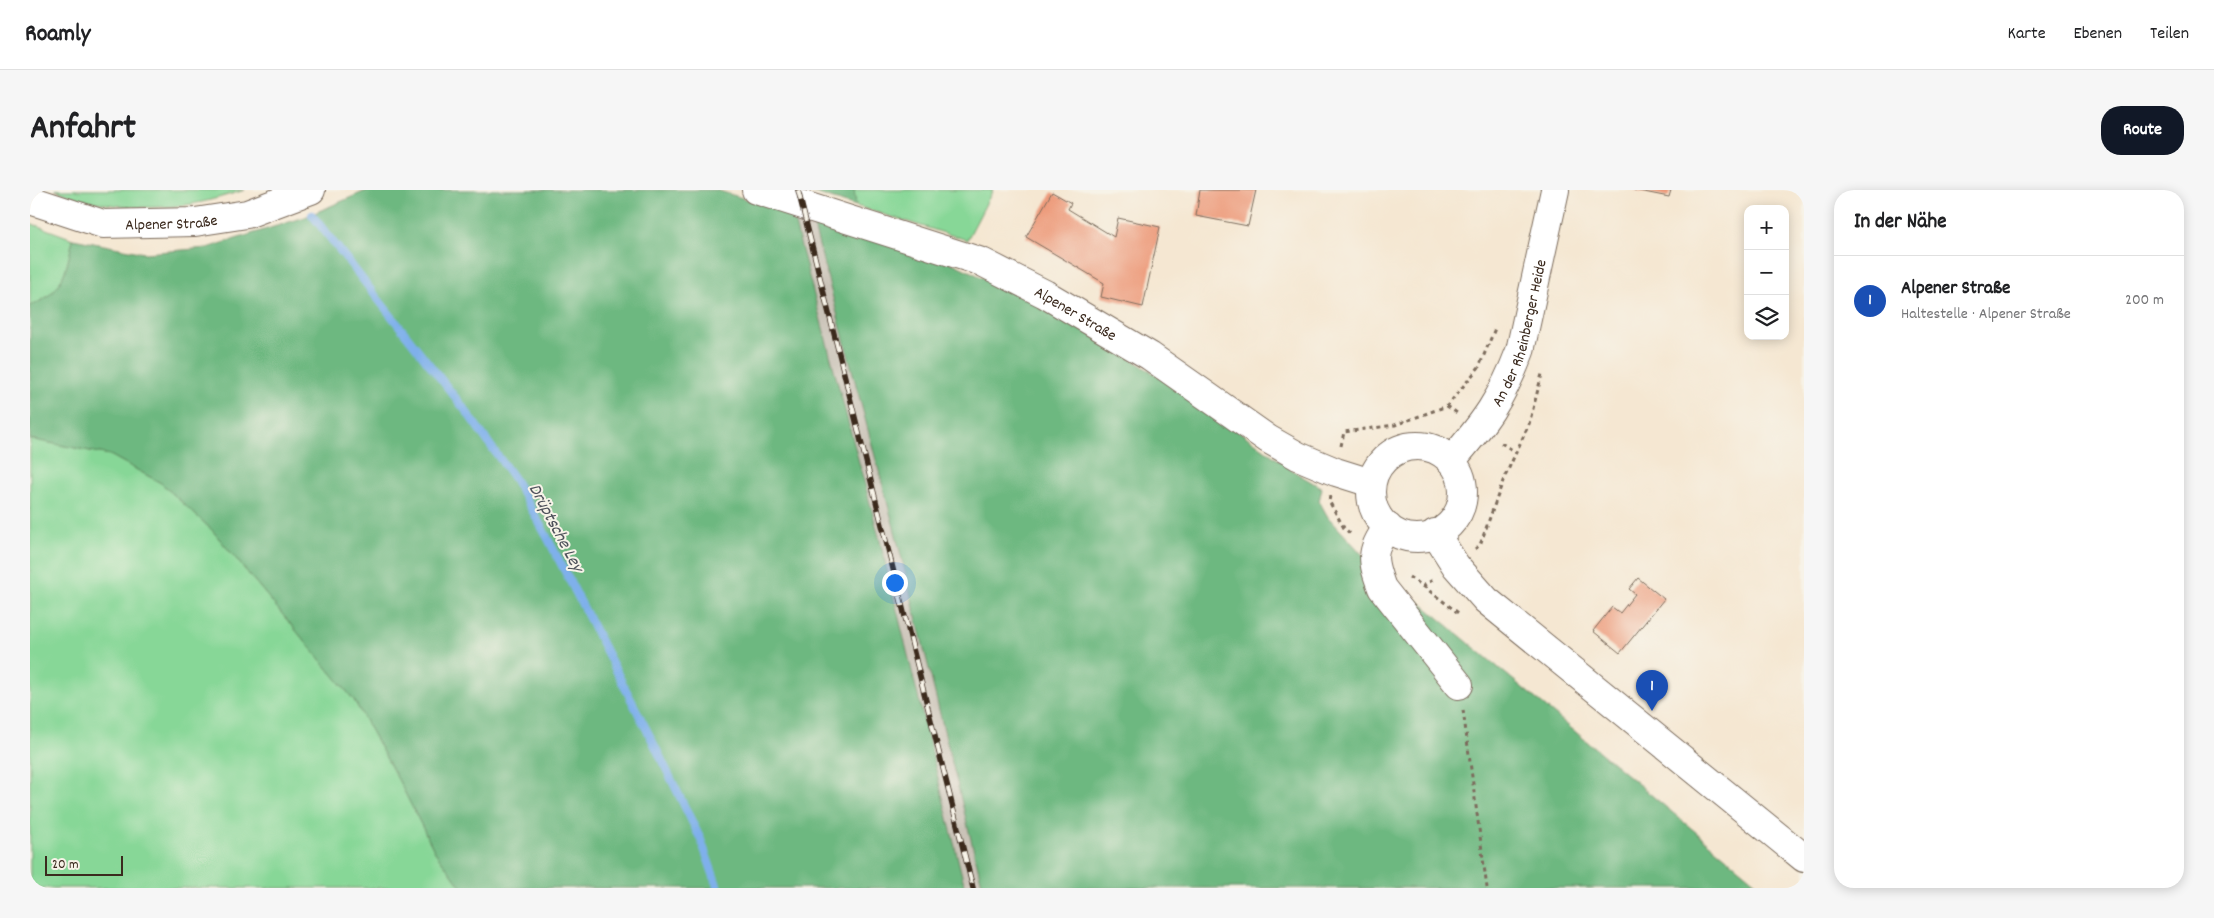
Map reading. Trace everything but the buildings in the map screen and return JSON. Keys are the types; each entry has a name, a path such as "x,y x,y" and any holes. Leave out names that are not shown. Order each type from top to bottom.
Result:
{"street":[{"name":"Alpener Straße","path":"30,200 103,224 195,222 247,214 311,190"},
{"name":"Alpener Straße","path":"756,190 982,262 1045,294 1150,356 1268,439 1298,456 1336,472 1371,483"},
{"name":"An der Rheinberger Heide","path":"1451,461 1492,410 1520,351 1555,190"},
{"path":"1410,446 1425,446 1451,461 1458,472 1462,486 1462,500 1457,514 1448,526 1435,534 1423,537 1399,534 1388,528 1374,508 1371,483 1376,470 1385,458 1396,450 1410,446"},
{"path":"1388,528 1377,542 1374,554 1375,569 1382,588 1459,685"},
{"path":"1435,534 1456,566 1486,600 1804,858"}],"path":[{"path":"1374,554 1344,528 1329,501 1344,432 1395,425 1447,406 1479,367 1497,324"},
{"path":"1459,685 1487,888"}],"shaded area":[{"path":"786,190 805,190 896,535 983,888 965,888 879,537"}],"green space":[{"path":"55,190 245,190 199,203 140,207 105,204"},
{"path":"368,190 716,190 792,213 879,537 965,888 462,888 435,852 399,781 354,700 212,530 161,483 110,455 30,439 30,306 50,295 56,288 65,271 73,239 145,253 207,248 305,217"},
{"path":"805,190 854,190 856,206"},
{"path":"854,190 993,190 967,240 856,206"},
{"path":"812,219 944,259 1067,318 1200,403 1298,474 1322,488 1319,501 1328,517 1362,554 1763,888 983,888 896,535"},
{"path":"30,223 73,239 65,271 56,288 50,295 30,306"},
{"path":"30,439 110,455 161,483 212,530 354,700 399,781 435,852 462,888 30,888"}],"waterway":[{"name":"Drüptsche Ley","path":"312,215 466,411 515,480 546,535 652,740 701,840 718,888"}],"railway":[{"path":"798,190 973,888"}],"place":[{"name":"Alpener Straße","path":"1652,711"}]}
